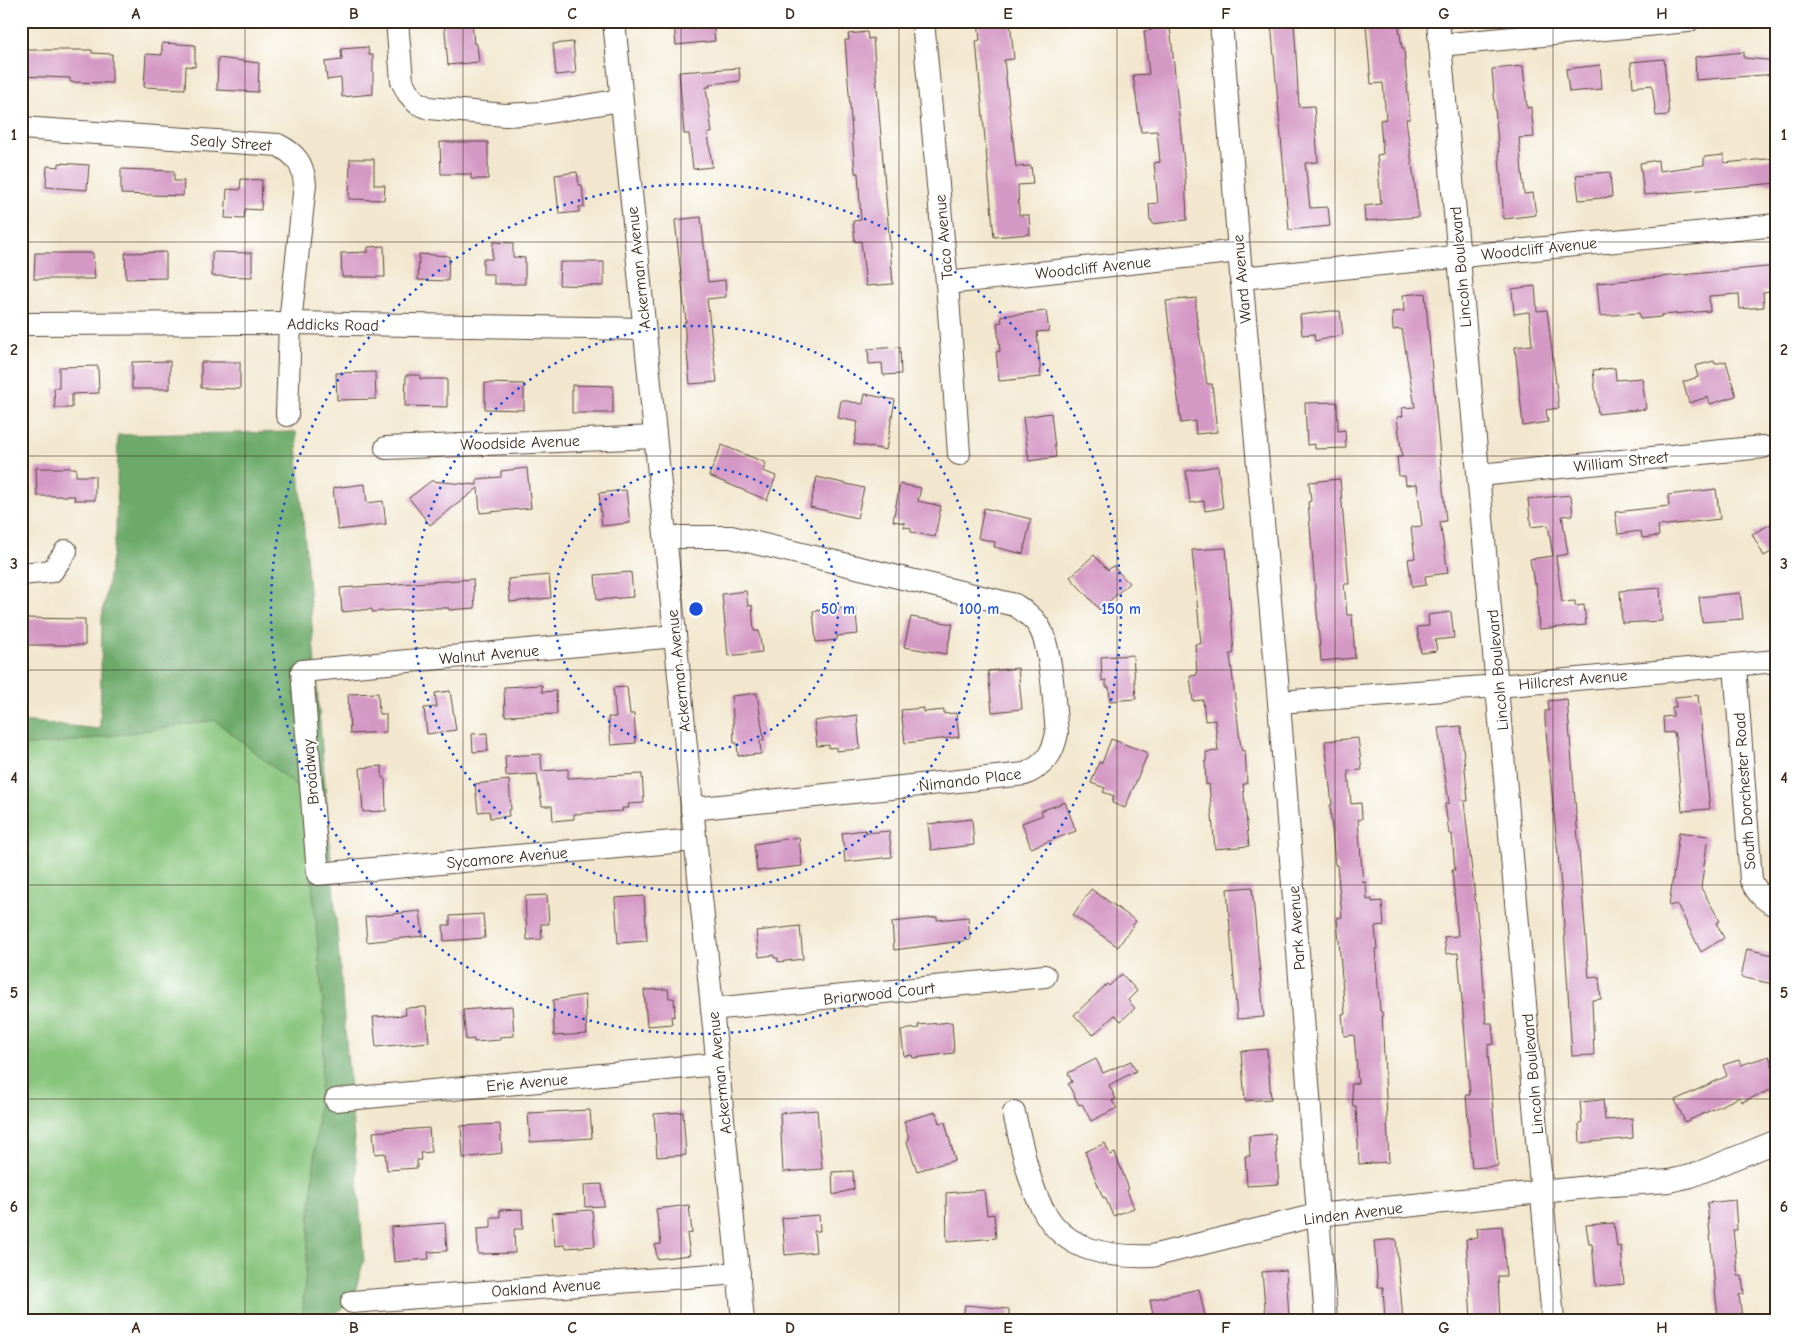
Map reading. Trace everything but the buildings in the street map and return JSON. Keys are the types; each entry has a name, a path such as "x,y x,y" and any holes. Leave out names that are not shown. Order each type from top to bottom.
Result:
{"street":[{"path":"397,21 402,81 412,98 429,108 486,114 543,114 622,100"},
{"name":"Ackerman Avenue","path":"614,21 744,1320"},
{"name":"Taco Avenue","path":"923,21 947,283 959,454"},
{"name":"Ward Avenue","path":"1221,21 1264,536"},
{"name":"Lincoln Boulevard","path":"1438,21 1553,1320"},
{"path":"1440,45 1688,21"},
{"name":"Sealy Street","path":"21,128 278,145 290,151 299,160 304,172 305,184 290,323 286,415"},
{"name":"Woodcliff Avenue","path":"1241,278 1777,224"},
{"name":"Woodcliff Avenue","path":"947,283 1239,251"},
{"name":"Addicks Road","path":"21,324 290,323 644,329"},
{"name":"Woodside Avenue","path":"386,448 655,437"},
{"name":"William Street","path":"1479,475 1763,447"},
{"name":"Park Avenue","path":"1264,536 1279,702 1326,1320"},
{"name":"Nimando Place","path":"665,537 731,537 1015,605 1034,620 1046,641 1057,733 1054,748 1048,759 1037,769 1025,774 692,809"},
{"path":"21,574 52,570 66,551"},
{"name":"Walnut Avenue","path":"302,671 675,636"},
{"name":"Hillcrest Avenue","path":"1279,702 1498,686 1777,661"},
{"name":"South Dorchester Road","path":"1735,665 1751,880 1756,891 1765,900 1777,906"},
{"name":"Broadway","path":"302,671 318,874"},
{"name":"Sycamore Avenue","path":"318,874 695,840"},
{"name":"Briarwood Court","path":"712,1009 1045,976"},
{"name":"Erie Avenue","path":"336,1100 718,1064"},
{"name":"Linden Avenue","path":"1014,1113 1028,1173 1042,1210 1052,1226 1063,1236 1103,1253 1125,1257 1152,1256 1317,1215 1669,1181 1691,1176 1776,1147"},
{"name":"Oakland Avenue","path":"352,1302 739,1273"}],"green space":[{"path":"296,432 364,1260 352,1302 326,1320 302,1320 325,1026 304,792 215,720 76,741 21,746 21,721 100,729 102,617 116,534 118,435"},
{"path":"215,720 304,792 325,1026 302,1320 21,1320 21,746 76,741"}]}
